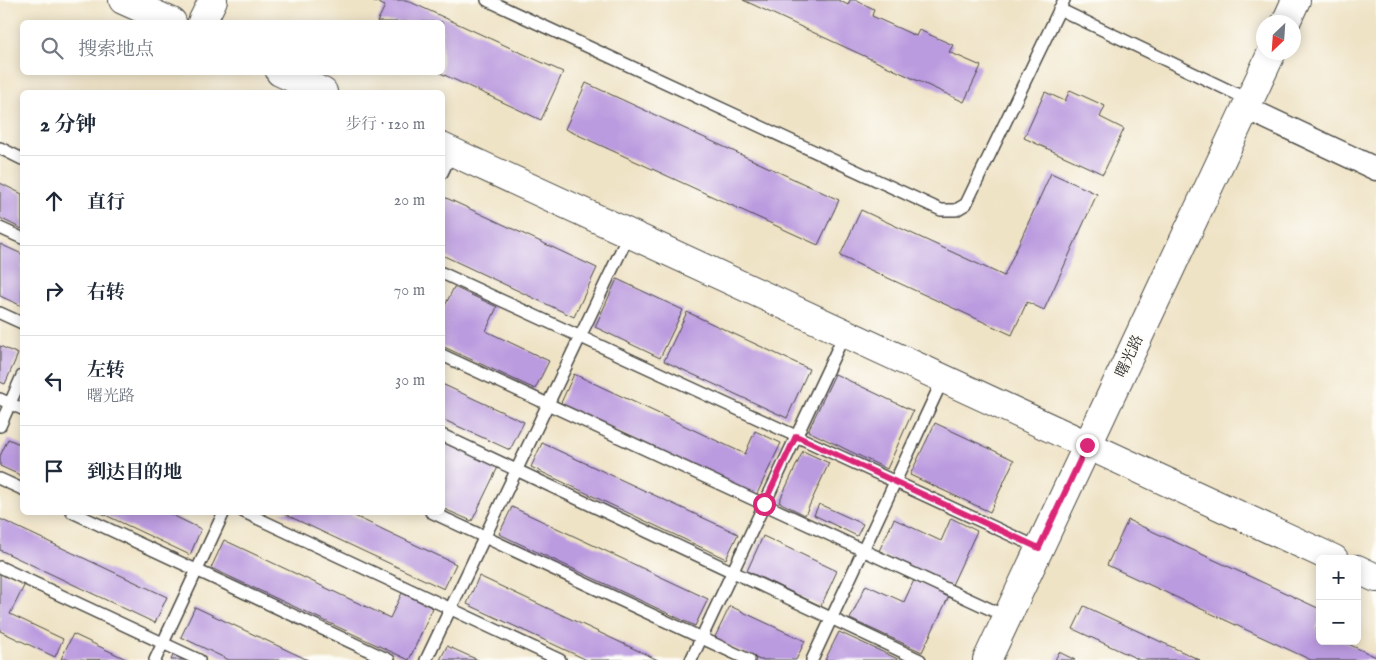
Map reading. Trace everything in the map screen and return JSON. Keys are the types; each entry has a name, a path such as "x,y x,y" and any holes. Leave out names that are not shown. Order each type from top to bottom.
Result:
{"street":[{"path":"123,0 168,20"},
{"path":"203,20 213,0"},
{"path":"1289,15 1296,0"},
{"name":"曙光路","path":"987,660 1268,60"},
{"path":"286,75 319,90"},
{"path":"1247,104 1376,169"},
{"path":"446,157 629,234 1325,555"},
{"path":"1361,571 1376,578"}],"lane":[{"path":"488,0 941,210 956,210 966,204 1061,5 1247,104"},
{"path":"0,148 20,158"},
{"path":"0,228 20,237"},
{"path":"426,660 629,234"},
{"path":"445,274 1039,548"},
{"path":"0,313 20,322"},
{"path":"691,660 844,333"},
{"path":"445,356 1007,617"},
{"path":"812,660 943,378"},
{"path":"0,426 5,401 20,379"},
{"path":"5,401 20,408"},
{"path":"445,437 920,660"},
{"path":"0,479 20,488"},
{"path":"78,515 389,660"},
{"path":"155,660 223,515"},
{"path":"250,515 560,660"},
{"path":"437,515 749,660"},
{"path":"0,567 199,660"}],"building":[{"path":"372,0 406,0 563,72 541,120 444,75 445,20 378,20 385,6"},
{"path":"743,0 838,0 848,5 850,0 855,0 874,9 872,16 916,36 919,30 953,45 949,52 981,66 964,102"},
{"path":"586,83 839,200 818,245 565,129"},
{"path":"1070,90 1105,106 1100,117 1124,129 1103,174 1024,138 1045,92 1065,101"},
{"path":"1051,173 1097,194 1044,310 1027,302 1012,335 840,256 861,210 1004,276"},
{"path":"0,183 20,193 20,228 0,218"},
{"path":"445,197 597,268 574,317 445,256"},
{"path":"0,244 20,253 20,305 0,296"},
{"path":"617,279 683,310 660,358 595,327"},
{"path":"454,287 497,307 486,331 549,361 535,389 445,347 445,306"},
{"path":"687,312 809,369 787,418 664,361"},
{"path":"0,346 18,354 5,384 0,382"},
{"path":"574,374 745,454 755,431 781,443 756,496 560,405"},
{"path":"835,374 913,411 887,469 808,431"},
{"path":"445,385 524,422 510,450 445,420"},
{"path":"935,423 1014,460 990,512 910,475"},
{"path":"8,439 20,444 20,475 0,466 0,456"},
{"path":"445,442 498,467 472,521 445,509"},
{"path":"542,443 738,534 726,559 531,467"},
{"path":"803,451 829,463 805,515 779,502"},
{"path":"819,504 863,524 857,536 814,515"},
{"path":"512,507 708,599 695,626 499,534"},
{"path":"105,515 172,515 201,529 190,555"},
{"path":"286,515 352,515 456,564 444,589"},
{"path":"951,518 977,531 951,587 878,553 894,519 941,541"},
{"path":"0,519 167,597 155,623 0,550"},
{"path":"1128,520 1316,607 1316,645 1350,645 1376,657 1376,660 1311,660 1107,565"},
{"path":"763,536 837,571 821,606 747,571"},
{"path":"224,540 390,618 402,593 433,608 409,660 211,568"},
{"path":"0,572 25,584 10,614 63,639 55,657 0,631"},
{"path":"479,576 658,660 587,660 467,604"},
{"path":"914,580 949,596 922,652 850,619 866,585 904,602"},
{"path":"730,606 805,641 796,660 760,660 714,639"},
{"path":"1084,606 1200,660 1140,660 1073,629"},
{"path":"195,607 308,660 229,660 181,637"},
{"path":"839,632 900,660 825,660"},
{"path":"73,634 128,660 61,659"},
{"path":"447,646 478,660 440,660"},
{"path":"1059,652 1075,660 1055,660"},
{"path":"174,653 189,660 171,660"}],"route":[{"path":"764,504 796,436 1039,548 1087,445"}]}
